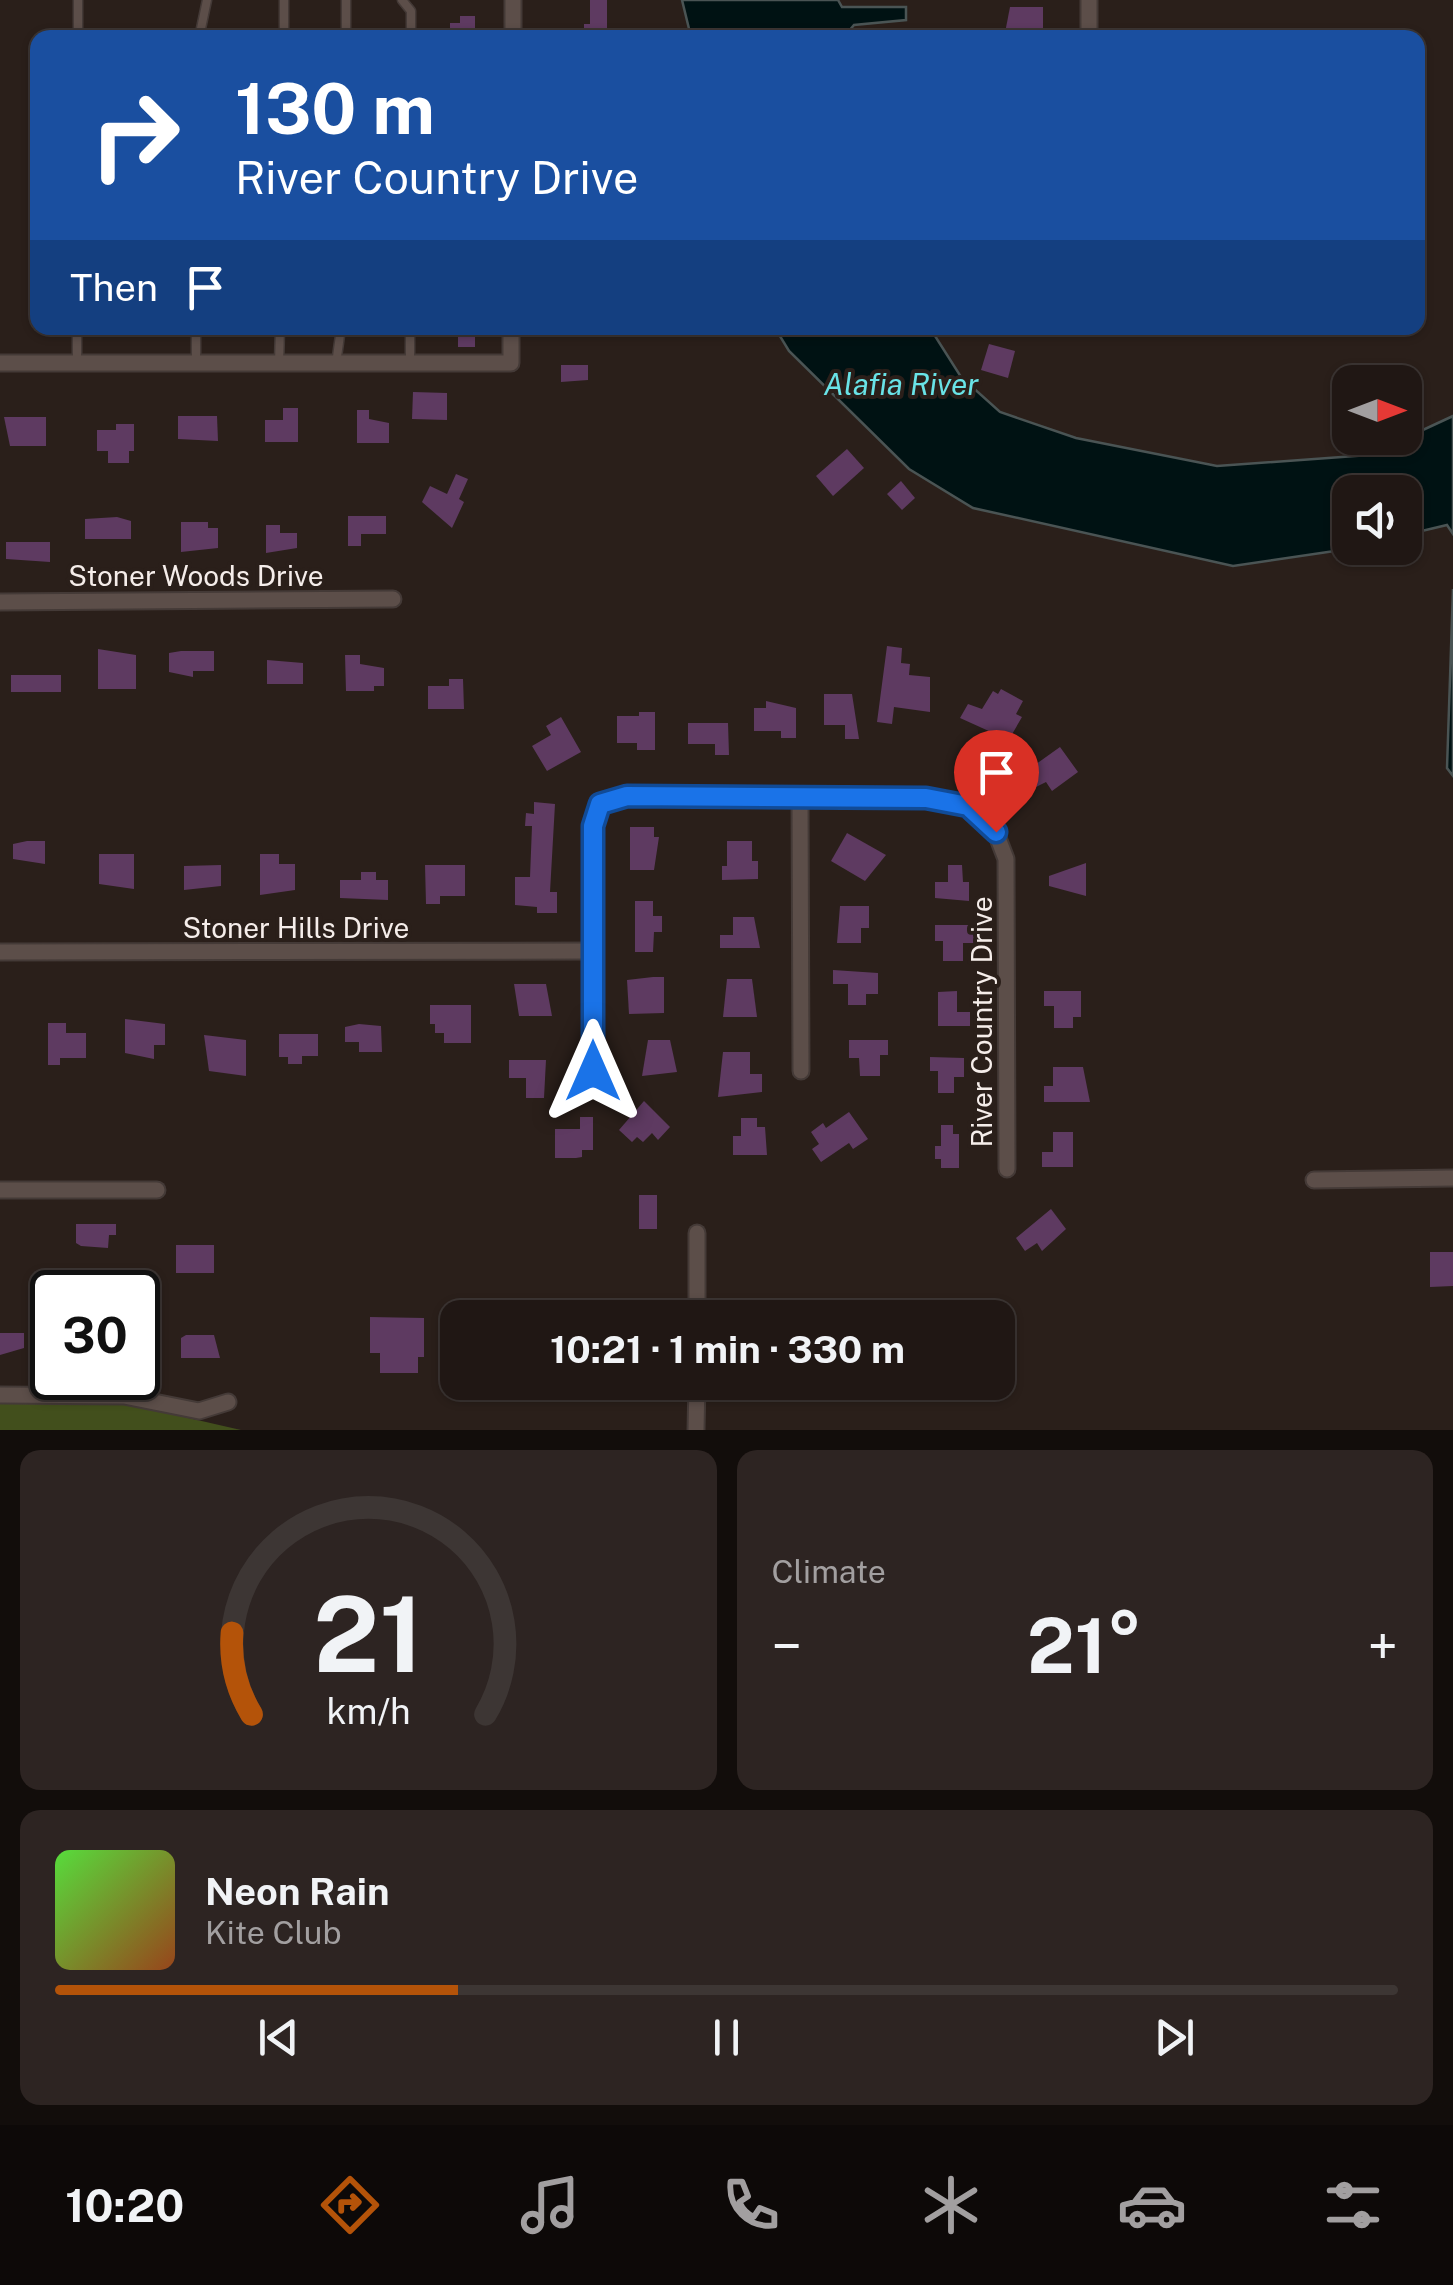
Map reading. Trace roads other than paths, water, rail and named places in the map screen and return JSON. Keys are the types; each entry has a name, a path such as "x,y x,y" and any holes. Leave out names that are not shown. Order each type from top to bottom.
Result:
{"street":[{"path":"513,0 513,30"},
{"path":"1088,30 1089,0"},
{"path":"0,363 511,363 511,335"},
{"name":"Stoner Woods Drive","path":"0,602 393,599"},
{"path":"800,795 801,1071"},
{"name":"River Country Drive","path":"593,1071 593,826 600,804 627,796 800,795 926,798 968,806 996,832 1006,859 1006,1168"},
{"name":"Stoner Hills Drive","path":"0,952 593,951"},
{"path":"1314,1180 1453,1178"},
{"path":"0,1190 157,1190"},
{"path":"697,1300 698,1234"},
{"path":"0,1395 124,1396 199,1411 228,1402"},
{"path":"696,1400 696,1430"}],"lane":[{"path":"78,0 78,30"},
{"path":"201,30 207,0"},
{"path":"284,0 284,30"},
{"path":"346,0 346,30"},
{"path":"402,0 411,11 411,30"},
{"path":"76,363 77,335"},
{"path":"196,335 196,364"},
{"path":"279,364 280,335"},
{"path":"336,364 340,335"},
{"path":"410,335 410,364"}],"water":[{"path":"682,0 838,0 842,7 906,7 906,20 854,25 850,30 689,30"},
{"name":"Alafia River","path":"779,335 934,335 961,377 1000,412 1076,438 1217,466 1422,455 1422,430 1453,416 1453,534 1447,525 1422,531 1422,475 1332,475 1332,551 1233,566 973,508 909,469 789,351"},
{"path":"1453,589 1453,776 1447,768"}]}
